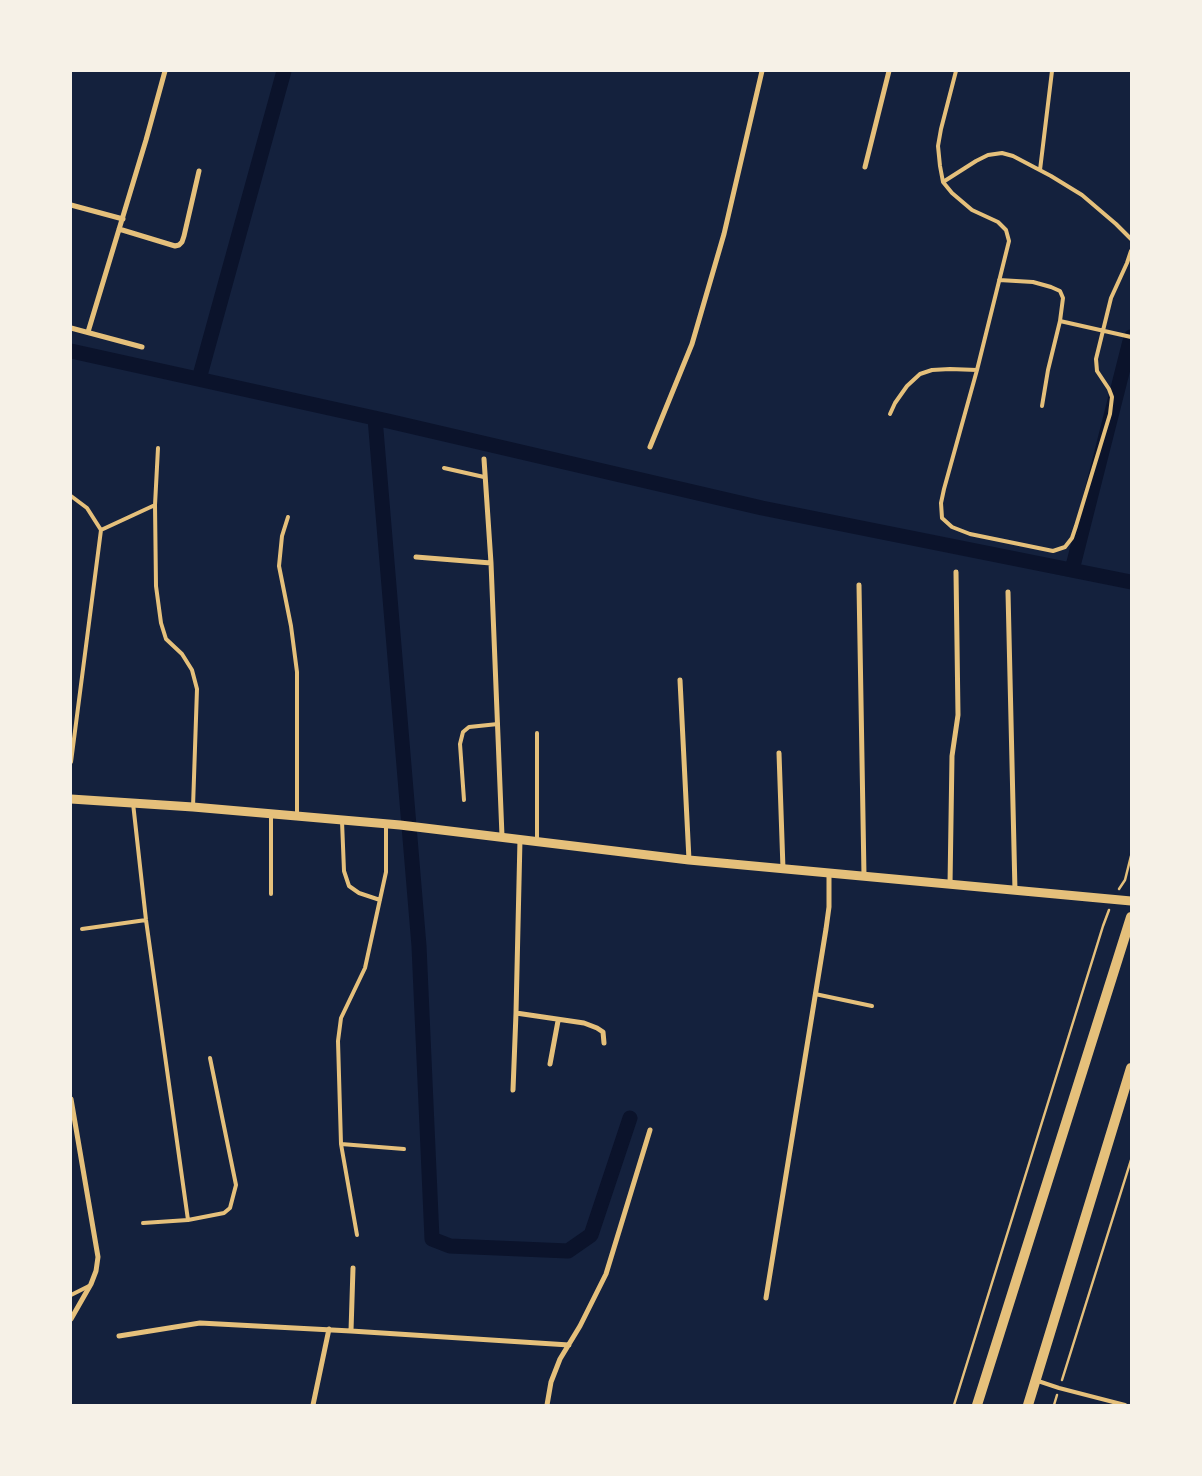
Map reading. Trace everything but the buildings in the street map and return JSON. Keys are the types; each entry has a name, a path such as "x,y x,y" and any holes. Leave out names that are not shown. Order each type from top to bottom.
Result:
{"main road":[{"path":"977,1405 1131,917"},
{"path":"1028,1405 1131,1068"}],"street":[{"path":"88,332 123,219 165,71"},
{"path":"650,447 692,344 724,234 762,71"},
{"path":"865,167 889,71"},
{"path":"119,229 175,246 179,245 184,236 199,171"},
{"path":"71,205 123,219"},
{"path":"71,328 142,347"},
{"path":"484,459 502,836"},
{"path":"416,557 490,563"},
{"path":"950,885 952,756 958,715 956,572"},
{"path":"859,586 864,877"},
{"path":"1008,592 1015,891"},
{"path":"680,680 689,860"},
{"path":"779,753 783,869"},
{"path":"71,799 193,807 424,827 689,860 1131,901"},
{"path":"513,1090 520,839"},
{"path":"766,1298 826,929 829,873"},
{"path":"516,1013 584,1024 597,1028 603,1032 604,1043"},
{"path":"550,1064 558,1020"},
{"path":"71,1100 98,1256 92,1284 71,1320"},
{"path":"547,1405 551,1382 560,1360 606,1274 650,1130"},
{"path":"351,1331 353,1268"},
{"path":"119,1336 200,1323 569,1345"},
{"path":"313,1405 329,1330"}],"lane":[{"path":"956,71 938,146 943,182 952,193 972,210 998,222 1006,230 1009,241 941,503 942,518 952,528 970,534 1052,552 1065,547 1072,538 1110,414 1112,397 1097,371 1096,359 1111,298 1131,251"},
{"path":"1040,170 1052,71"},
{"path":"943,182 988,155 1002,153 1014,156 1082,195 1131,239"},
{"path":"999,280 1033,282 1051,287 1060,291 1063,298 1042,406"},
{"path":"1060,321 1131,337"},
{"path":"890,414 907,386 920,374 932,370 977,370"},
{"path":"158,448 155,505 156,586 160,623 166,639 182,654 192,670 197,689 193,807"},
{"path":"444,468 484,477"},
{"path":"71,496 87,508 101,530 71,762"},
{"path":"101,530 155,505"},
{"path":"288,517 282,536 279,566 292,626 297,672 297,816"},
{"path":"464,800 460,744 463,732 469,727 498,724"},
{"path":"537,733 537,841"},
{"path":"133,803 146,920 188,1220"},
{"path":"271,814 271,894"},
{"path":"342,820 344,871 349,886 359,893 380,900"},
{"path":"357,1235 341,1144 338,1041 341,1018 365,968 386,872 386,824"},
{"path":"82,929 146,920"},
{"path":"815,994 872,1006"},
{"path":"142,1223 188,1220 224,1213 230,1208 236,1185 210,1058"},
{"path":"341,1144 404,1149"},
{"path":"71,1295 92,1284"},
{"path":"1036,1380 1059,1388 1126,1405"}],"path":[{"path":"1120,885 1125,880 1131,856"},
{"path":"954,1405 1106,918"},
{"path":"1054,1405 1131,1160"}],"waterway":[{"path":"199,379 284,71"},
{"path":"1072,570 1131,337"},
{"path":"71,351 388,421 762,508 1131,582"},
{"path":"375,418 419,946 432,1239 450,1246 568,1251 591,1235 630,1118"}]}
